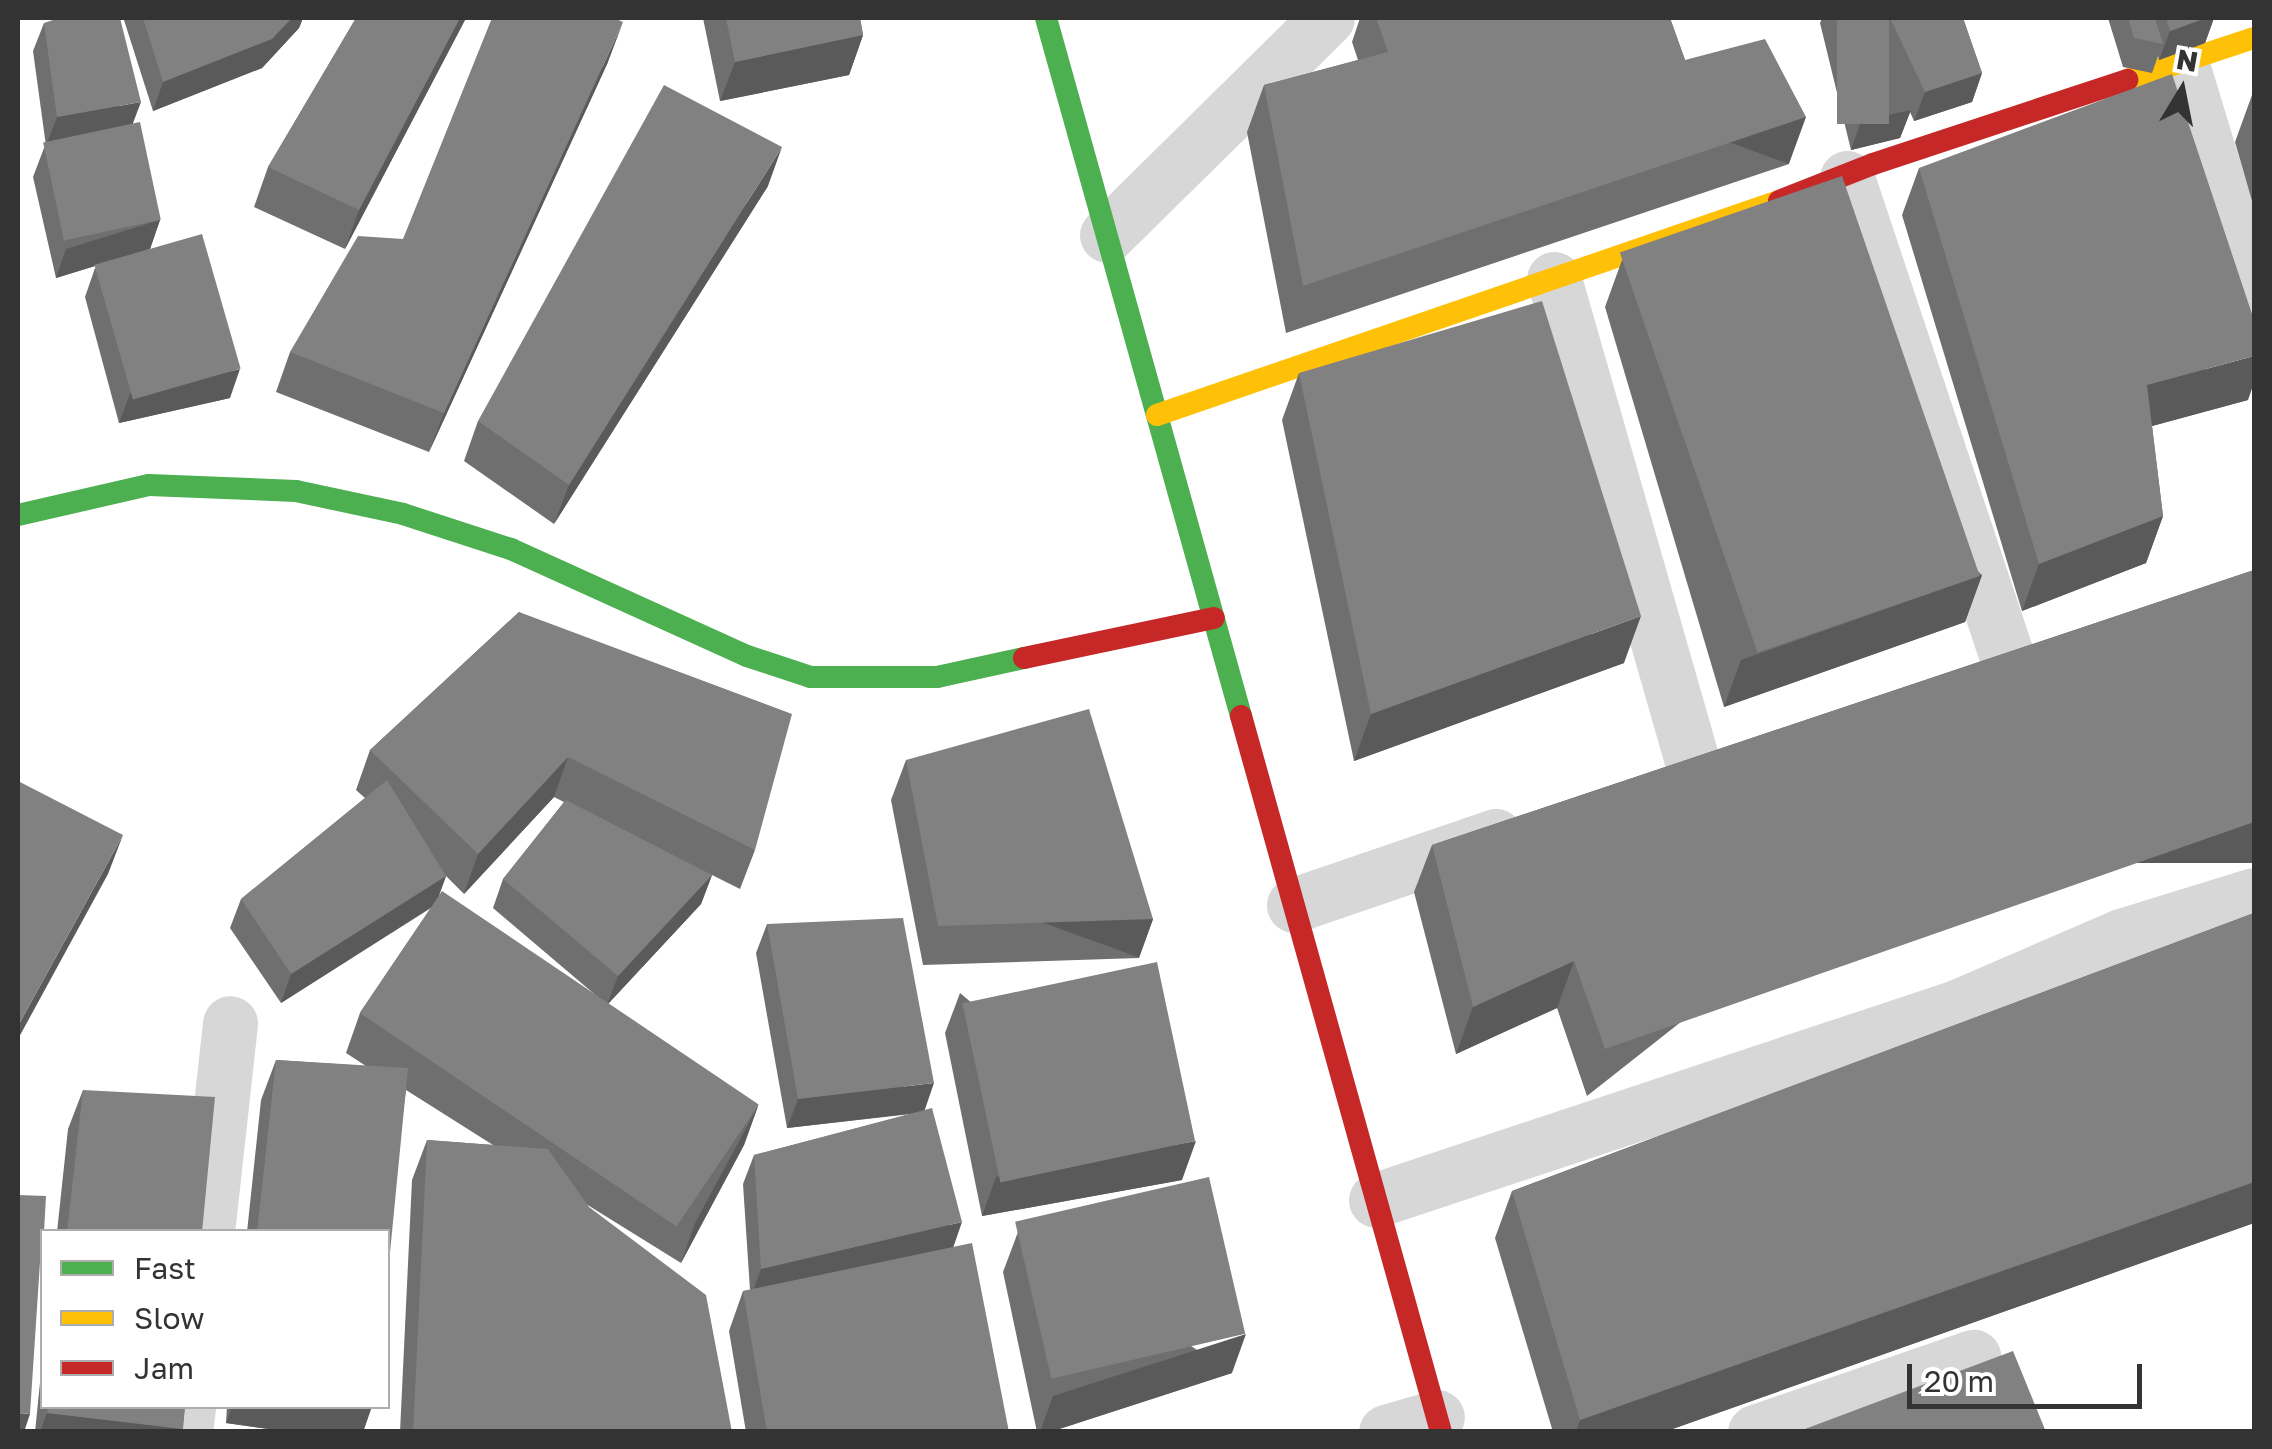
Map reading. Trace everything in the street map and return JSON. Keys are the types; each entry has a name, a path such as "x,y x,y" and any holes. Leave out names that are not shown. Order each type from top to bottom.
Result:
{"street":[{"path":"1046,18 1376,1200 1421,1427"},
{"path":"1107,236 1327,18"},
{"path":"1157,415 1847,178 1873,164 2254,38"},
{"path":"2182,62 2254,302"},
{"path":"1847,178 2008,660"},
{"path":"1554,278 1694,768"},
{"path":"18,515 150,485 296,491 404,514 511,548 748,656 812,677 937,676 1214,618"},
{"path":"1953,679 2061,642"},
{"path":"1640,786 1750,749"},
{"path":"1294,905 1549,818"},
{"path":"1376,1200 1957,1007 2121,936 2254,894"},
{"path":"207,1229 230,1023"},
{"path":"1755,1432 1973,1357"}],"building":[{"path":"59,18 120,18 141,102 57,117 44,23"},
{"path":"143,18 292,18 272,39 163,82"},
{"path":"356,18 460,18 359,210 268,167"},
{"path":"492,18 614,18 623,22 444,413 290,352 358,236 403,239"},
{"path":"726,18 860,18 863,35 735,62"},
{"path":"1376,18 1670,18 1685,60 1765,39 1806,117 1303,286 1264,85 1388,52"},
{"path":"1837,18 1889,18 1889,124 1837,124"},
{"path":"1890,18 1963,18 1982,73 1925,92"},
{"path":"2128,18 2155,18 2163,44 2134,38"},
{"path":"2166,18 2206,18 2170,31"},
{"path":"2172,74 2254,320 2254,356 2147,385 2163,516 2039,564 1919,168"},
{"path":"664,85 782,147 569,485 478,421"},
{"path":"140,122 161,220 64,240 43,143"},
{"path":"1842,176 1980,576 1758,652 1620,253"},
{"path":"202,234 241,369 133,399 94,265"},
{"path":"1542,301 1641,616 1371,714 1299,373"},
{"path":"2254,570 2254,822 1605,1049 1574,961 1473,1007 1432,845"},
{"path":"519,612 792,714 755,850 568,757 478,854 370,750"},
{"path":"1089,709 1153,919 938,926 906,760"},
{"path":"387,780 446,876 291,974 241,899"},
{"path":"18,781 123,835 18,1026"},
{"path":"566,800 712,875 618,976 503,879"},
{"path":"442,891 759,1105 676,1226 360,1013"},
{"path":"2254,913 2254,1182 1580,1420 1512,1191"},
{"path":"903,918 934,1083 798,1099 767,924"},
{"path":"1157,962 1195,1141 1000,1182 962,1003"},
{"path":"276,1060 408,1068 390,1252 390,1229 257,1229"},
{"path":"83,1090 215,1097 202,1229 67,1229"},
{"path":"932,1108 962,1222 761,1269 754,1155"},
{"path":"427,1140 548,1149 589,1207 706,1295 732,1432 413,1432"},
{"path":"1209,1177 1245,1334 1051,1379 1015,1222"},
{"path":"18,1195 46,1196 44,1229 40,1229 30,1414 18,1413"},
{"path":"972,1243 1009,1432 767,1432 743,1291"},
{"path":"2013,1351 2046,1432 1797,1432"},
{"path":"48,1409 185,1409 183,1429 47,1413"}],"traffic: fast":[{"path":"1046,18 1241,716"},
{"path":"18,515 149,485 296,491 403,514 511,549 747,656 811,677 937,677 1024,658"}],"traffic: slow":[{"path":"2127,80 2254,38"},
{"path":"1157,415 1779,201"}],"traffic: jam":[{"path":"1779,201 1873,164 2127,80"},
{"path":"1024,658 1214,618"},
{"path":"1241,716 1441,1432"}]}
